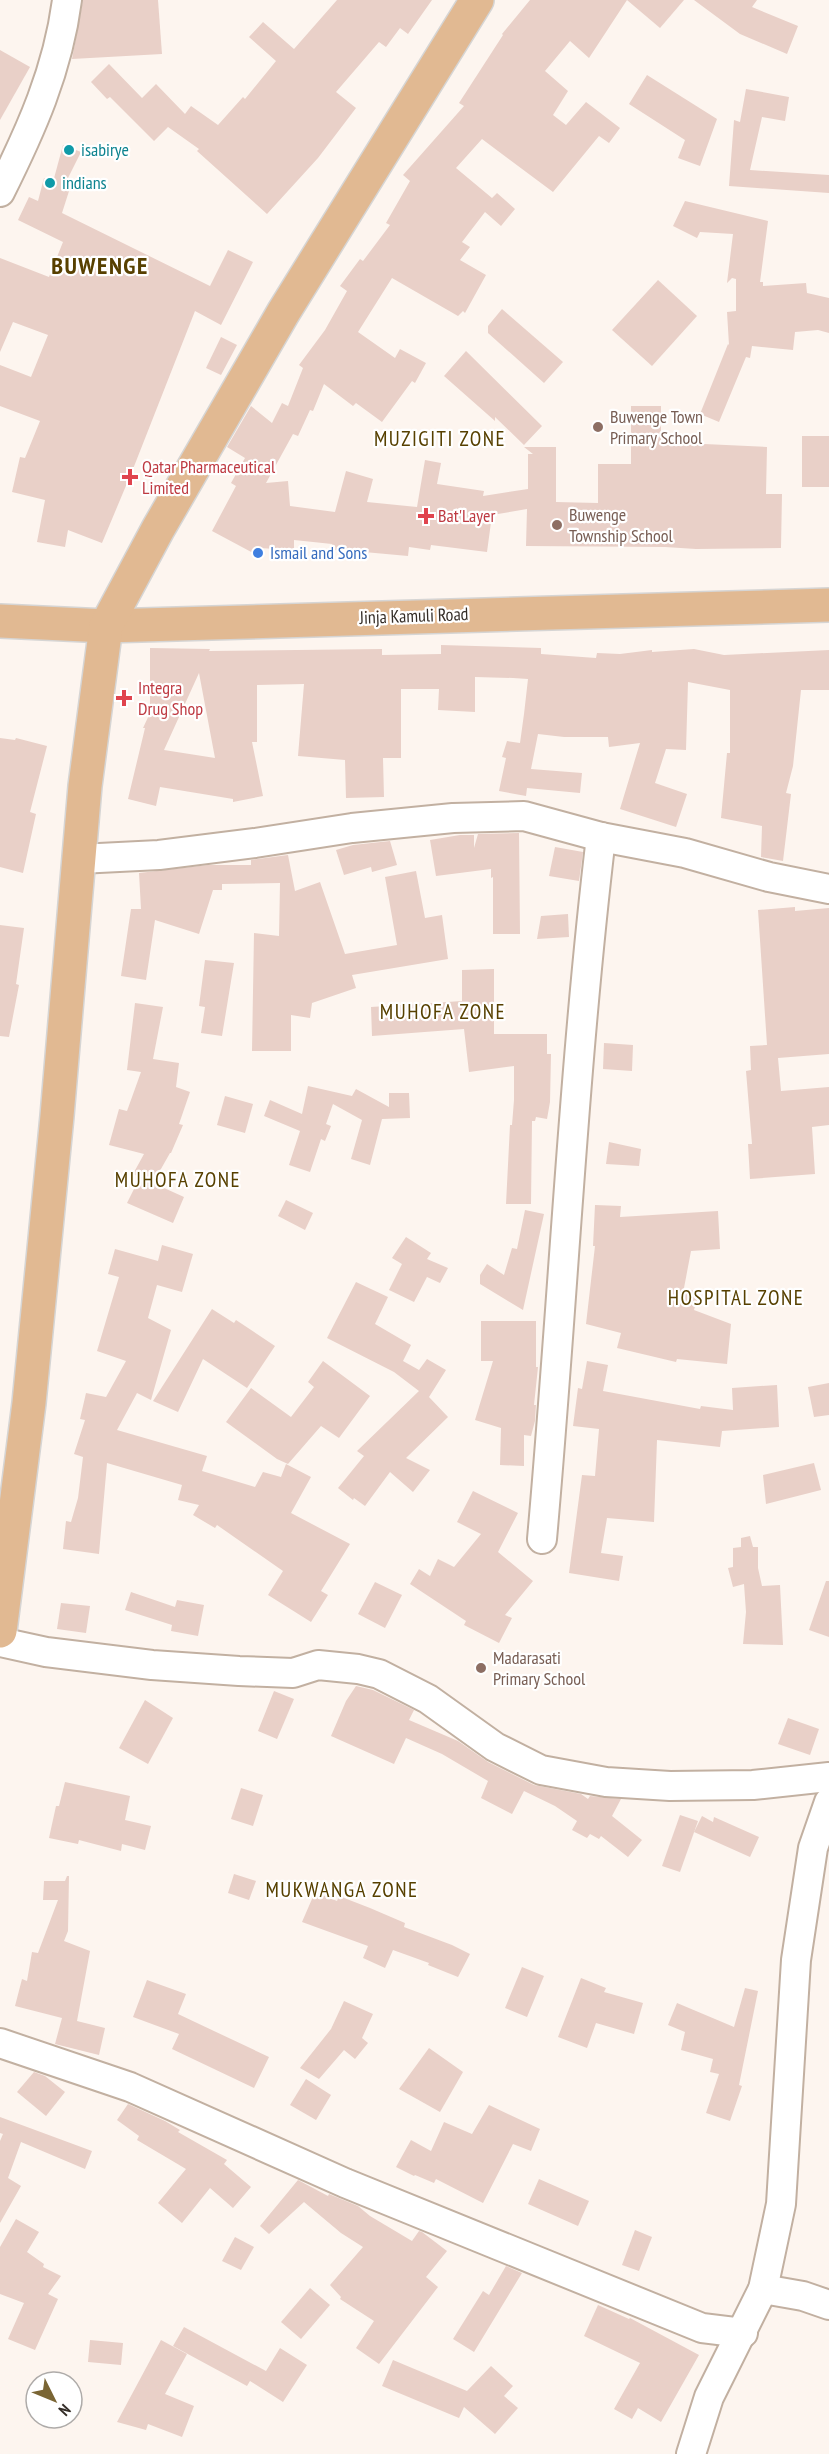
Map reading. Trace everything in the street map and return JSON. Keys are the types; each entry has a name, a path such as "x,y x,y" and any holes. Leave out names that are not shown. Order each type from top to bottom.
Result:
{"main road":[{"path":"0,1630 31,1380 86,786 106,626 158,529 283,313 477,0"},
{"name":"Jinja Kamuli Road","path":"0,621 106,626 829,605"}],"street":[{"path":"0,192 44,95 62,38 67,0"},
{"path":"79,860 159,855 352,828 489,816 524,816 601,837 685,853 769,877 829,889"},
{"path":"542,1539 573,1111 601,837"},
{"path":"0,1642 46,1652 228,1671 294,1673 318,1665 358,1669 379,1674 428,1699 495,1747 542,1770 606,1782 670,1786 729,1785 829,1777"},
{"path":"691,2454 709,2397 763,2289 781,2204 796,1960 813,1848 829,1802"},
{"path":"0,2043 130,2087 345,2183 702,2328 743,2333"},
{"path":"763,2289 803,2296 829,2305"}],"building":[{"path":"83,0 158,0 162,54 72,59"},
{"path":"337,0 432,0 408,34 400,28 386,47 379,42 336,92 356,108 318,158 267,214 197,151 199,149 168,127 154,141 110,97 107,99 91,82 109,64 142,98 156,84 185,114 191,106 218,125 243,97 245,99 276,61 249,37 263,22 294,49"},
{"path":"530,0 627,0 589,58 570,41 545,71 568,91 553,115 566,125 586,102 620,128 609,143 599,136 553,192 482,139 456,168 492,198 497,193 515,209 501,226 485,212 462,242 470,247 460,260 486,275 465,313 463,311 458,316 392,278 358,332 395,358 400,349 426,363 415,383 412,381 382,422 356,403 353,406 324,384 313,411 310,410 298,436 293,434 266,483 288,481 290,506 335,512 346,471 373,479 367,502 417,507 425,460 441,463 437,484 484,491 483,496 528,489 528,454 533,454 524,447 556,447 556,502 598,503 598,464 631,464 631,406 661,406 661,442 767,447 766,494 782,494 781,548 526,546 527,509 492,515 487,552 431,545 430,550 409,547 408,556 353,551 352,554 331,549 332,544 294,540 294,550 259,548 255,554 212,531 236,486 231,483 245,458 227,447 251,406 272,423 282,403 288,406 303,368 299,365 325,330 347,291 340,286 360,259 363,261 390,225 386,223 410,181 403,175 464,106 459,103 502,34"},
{"path":"627,0 684,0 660,28"},
{"path":"694,0 757,0 752,7 798,26 787,54 740,34"},
{"path":"0,50 30,67 0,120"},
{"path":"647,75 717,119 700,166 678,158 685,140 629,104"},
{"path":"746,89 789,97 785,121 762,117 750,170 829,175 829,193 729,186 734,120 740,122"},
{"path":"63,145 81,152 64,186 70,188 62,213 210,286 228,250 253,262 221,325 195,311 102,543 68,530 65,547 37,542 45,500 12,492 20,457 25,458 40,421 0,406 0,365 31,377 48,335 13,322 0,352 0,258 49,277 63,242 18,220 29,197 38,201 44,178 53,182"},
{"path":"685,201 768,221 760,282 763,282 763,286 806,283 807,293 829,298 829,333 818,330 795,332 793,350 752,346 750,358 746,357 719,422 700,414 729,345 727,312 736,311 736,279 732,278 727,283 733,234 700,232 697,238 673,226"},
{"path":"658,280 697,316 652,366 612,330"},
{"path":"502,309 563,362 544,383 488,333 488,326"},
{"path":"221,337 237,345 221,375 206,368"},
{"path":"466,351 542,426 524,445 495,417 495,421 444,376"},
{"path":"802,436 829,436 829,487 802,487"},
{"path":"441,645 541,648 541,654 596,658 597,653 620,654 652,650 652,652 694,649 724,655 829,650 829,690 801,690 793,766 786,793 791,794 783,861 761,857 762,826 721,818 727,753 730,753 730,690 688,682 686,750 666,749 655,783 687,794 676,827 620,809 640,743 609,747 608,737 564,737 538,734 531,769 582,773 580,793 527,788 526,796 499,791 506,758 502,757 507,741 520,743 524,714 528,679 513,678 475,677 475,712 438,710 439,689 401,689 401,758 383,758 384,797 346,798 345,760 298,756 304,684 257,685 257,742 252,742 263,796 233,802 233,799 160,787 156,806 128,799 145,728 143,728 150,713 150,648 210,649 209,651 382,649 382,655 441,654","holes":["199,673 215,758 164,750"]},
{"path":"0,738 15,740 16,738 47,746 30,812 36,814 23,873 0,867"},
{"path":"519,833 520,934 493,934 491,869 436,876 430,840 474,835 474,848 478,834"},
{"path":"390,841 397,865 372,872 371,867 344,875 336,850 353,845"},
{"path":"555,847 583,852 579,881 549,876"},
{"path":"288,855 295,891 320,882 345,954 397,945 385,877 416,871 425,918 442,915 448,959 352,975 356,988 312,1003 310,1018 291,1015 291,1051 252,1051 254,933 279,936 280,883 222,884 222,890 213,890 199,934 155,920 146,980 121,976 131,909 141,909 139,873 208,865 251,865 251,860"},
{"path":"795,907 795,911 829,908 829,1054 778,1058 781,1091 829,1087 829,1125 812,1127 815,1174 750,1179 748,1144 752,1144 746,1071 751,1070 750,1046 767,1045 758,910"},
{"path":"568,914 569,937 537,939 541,916"},
{"path":"0,925 24,928 16,984 19,985 9,1037 0,1036"},
{"path":"205,960 234,963 222,1036 201,1033 205,1007 199,1006"},
{"path":"494,969 494,1034 547,1034 547,1054 551,1054 550,1102 547,1119 536,1117 535,1121 532,1121 531,1204 506,1204 510,1125 512,1125 514,1100 514,1066 469,1072 464,1029 372,1036 371,1007 462,1001 462,970"},
{"path":"135,1003 163,1007 153,1059 179,1063 176,1087 190,1092 179,1124 183,1125 171,1153 153,1183 184,1197 173,1223 127,1203 140,1177 133,1174 144,1154 109,1145 119,1109 127,1111 141,1072 127,1070"},
{"path":"604,1043 633,1045 632,1071 603,1069"},
{"path":"308,1086 352,1096 356,1089 389,1107 389,1093 409,1093 410,1118 382,1119 370,1165 351,1159 362,1120 333,1104 326,1124 331,1126 325,1141 321,1139 310,1172 289,1165 300,1131 264,1116 270,1100 302,1114"},
{"path":"225,1096 253,1104 245,1133 217,1125"},
{"path":"609,1142 641,1149 639,1166 606,1164"},
{"path":"286,1200 313,1213 305,1230 278,1216"},
{"path":"595,1205 621,1206 620,1217 718,1211 720,1249 691,1251 684,1288 699,1292 694,1310 731,1324 727,1364 677,1359 676,1362 617,1348 621,1333 586,1324 595,1246 593,1246"},
{"path":"525,1210 544,1214 523,1310 480,1284 480,1275 487,1264 504,1275 512,1248 517,1249"},
{"path":"406,1237 431,1253 427,1259 448,1268 440,1283 427,1277 414,1302 389,1290 402,1264 392,1258"},
{"path":"162,1245 193,1254 182,1292 157,1285 148,1318 171,1330 151,1400 137,1393 117,1430 207,1456 202,1471 255,1487 263,1472 281,1477 286,1464 311,1477 291,1513 350,1544 321,1591 328,1595 311,1622 268,1595 283,1571 217,1525 215,1528 193,1515 199,1505 178,1500 182,1485 107,1463 99,1554 63,1549 66,1521 71,1522 78,1498 83,1457 74,1454 85,1420 80,1419 86,1393 106,1397 126,1361 97,1351 119,1277 108,1274 115,1249 158,1261"},
{"path":"356,1282 388,1297 375,1324 411,1345 403,1361 419,1370 427,1359 446,1370 429,1397 448,1417 406,1458 430,1470 413,1492 390,1472 365,1506 338,1488 364,1456 357,1451 419,1391 394,1372 327,1338"},
{"path":"212,1309 234,1323 236,1320 275,1346 247,1388 203,1359 178,1412 153,1401"},
{"path":"481,1321 536,1321 536,1367 538,1367 534,1405 536,1405 535,1421 531,1436 524,1435 524,1466 500,1465 501,1428 475,1420 493,1361 481,1361"},
{"path":"323,1361 370,1396 339,1438 321,1426 288,1464 277,1459 226,1422 251,1388 291,1417 314,1387 308,1382"},
{"path":"587,1361 608,1365 603,1391 700,1409 701,1406 733,1410 732,1388 777,1385 779,1427 722,1431 720,1447 657,1440 654,1522 607,1518 601,1553 623,1556 619,1581 569,1573 582,1475 595,1476 599,1429 573,1426 578,1388 582,1389"},
{"path":"829,1383 829,1415 814,1417 808,1387"},
{"path":"814,1463 821,1490 766,1504 763,1475"},
{"path":"473,1491 518,1513 498,1552 533,1581 505,1615 512,1618 499,1643 464,1625 466,1621 410,1584 419,1569 430,1576 438,1559 454,1567 481,1534 457,1522"},
{"path":"750,1536 753,1547 758,1547 758,1568 762,1586 780,1585 783,1645 743,1644 746,1612 744,1584 733,1587 728,1568 733,1567 733,1548 741,1547 741,1538"},
{"path":"826,1581 829,1581 829,1637 809,1630"},
{"path":"375,1582 402,1595 385,1628 358,1614"},
{"path":"131,1592 175,1607 177,1600 204,1605 198,1636 171,1631 172,1625 125,1610"},
{"path":"61,1603 90,1606 86,1633 57,1629"},
{"path":"356,1686 373,1690 414,1710 409,1720 458,1741 488,1762 534,1785 581,1794 588,1799 590,1796 621,1799 612,1816 642,1840 628,1857 601,1836 599,1839 590,1834 587,1838 572,1830 577,1821 555,1806 524,1791 512,1814 481,1798 488,1781 442,1754 406,1738 394,1764 331,1736 346,1701"},
{"path":"274,1691 294,1699 277,1739 258,1731"},
{"path":"145,1700 173,1718 148,1764 119,1748"},
{"path":"788,1718 819,1729 810,1755 778,1744"},
{"path":"65,1782 130,1796 125,1820 151,1826 145,1850 122,1844 121,1851 79,1840 78,1844 49,1838 56,1806 59,1806"},
{"path":"241,1788 263,1795 253,1826 231,1819"},
{"path":"680,1815 698,1821 680,1872 662,1866"},
{"path":"702,1816 713,1822 714,1817 759,1837 750,1857 694,1832"},
{"path":"234,1874 256,1881 249,1900 228,1893"},
{"path":"69,1876 68,1931 64,1941 90,1951 77,2021 105,2028 99,2055 55,2044 62,2018 15,2006 22,1979 27,1981 32,1952 38,1953 58,1900 43,1900 44,1881 65,1881"},
{"path":"315,1892 337,1901 339,1896 370,1908 405,1923 404,1927 470,1954 458,1977 428,1965 429,1963 393,1950 385,1968 363,1958 368,1946 302,1922"},
{"path":"522,1967 544,1976 527,2017 505,2008"},
{"path":"581,1978 606,1988 604,1992 643,2003 634,2034 596,2023 587,2048 558,2037"},
{"path":"147,1980 186,1994 178,2014 269,2057 254,2088 172,2049 179,2034 133,2017"},
{"path":"745,1988 758,1991 739,2085 742,2086 730,2121 706,2113 719,2074 710,2072 713,2059 681,2050 685,2032 668,2025 677,2003 734,2027"},
{"path":"344,2001 373,2014 362,2038 368,2043 355,2059 344,2050 319,2079 300,2068 331,2029"},
{"path":"429,2048 463,2072 440,2112 399,2089"},
{"path":"34,2072 45,2076 65,2092 46,2116 17,2092"},
{"path":"306,2079 331,2095 316,2120 290,2105"},
{"path":"128,2104 165,2121 180,2130 178,2132 227,2160 224,2164 251,2187 233,2208 210,2188 182,2223 158,2203 186,2169 137,2140 139,2136 117,2120"},
{"path":"489,2105 540,2129 531,2151 513,2144 483,2203 436,2179 434,2183 396,2167 411,2140 431,2151 444,2122 472,2134"},
{"path":"0,2117 92,2151 85,2169 21,2142 8,2178 21,2186 0,2223 0,2141 3,2134 0,2133"},
{"path":"539,2179 589,2201 578,2226 528,2204"},
{"path":"298,2180 328,2196 329,2194 358,2206 370,2216 412,2241 419,2231 422,2232 447,2251 426,2277 438,2287 379,2364 356,2348 374,2321 340,2299 341,2297 330,2285 363,2247 341,2233 304,2202 269,2234 260,2226"},
{"path":"16,2219 39,2232 27,2252 44,2264 43,2267 61,2276 48,2294 58,2299 35,2350 8,2339 24,2303 0,2294 0,2247"},
{"path":"635,2230 652,2237 639,2271 622,2265"},
{"path":"235,2237 254,2247 241,2270 222,2261"},
{"path":"506,2266 522,2273 474,2352 453,2339 483,2291 489,2295"},
{"path":"310,2288 330,2305 301,2339 281,2322"},
{"path":"598,2305 630,2318 699,2355 661,2422 638,2408 632,2419 614,2409 640,2363 584,2336"},
{"path":"184,2327 266,2371 280,2348 307,2365 283,2402 250,2381 247,2386 173,2346"},
{"path":"90,2340 123,2343 121,2365 88,2362"},
{"path":"161,2340 187,2354 165,2394 194,2406 182,2437 148,2424 146,2430 117,2422"},
{"path":"393,2360 467,2391 491,2366 513,2386 504,2396 518,2408 495,2434 464,2407 459,2418 382,2386"}],"place":[{"name":"isabirye","path":"69,150"},
{"name":"indians","path":"50,183"},
{"name":"Buwenge Town Primary School","path":"598,427"},
{"name":"Qatar Pharmaceutical Limited","path":"130,477"},
{"name":"Bat'Layer","path":"426,516"},
{"name":"Buwenge Township School","path":"557,525"},
{"name":"Ismail and Sons","path":"258,553"},
{"name":"Integra Drug Shop","path":"124,698"},
{"name":"Madarasati Primary School","path":"481,1668"}],"district":[{"name":"BUWENGE","path":"100,266"},
{"name":"MUZIGITI ZONE","path":"440,439"},
{"name":"MUHOFA ZONE","path":"443,1012"},
{"name":"MUHOFA ZONE","path":"178,1180"},
{"name":"HOSPITAL ZONE","path":"736,1298"},
{"name":"MUKWANGA ZONE","path":"342,1890"}]}
